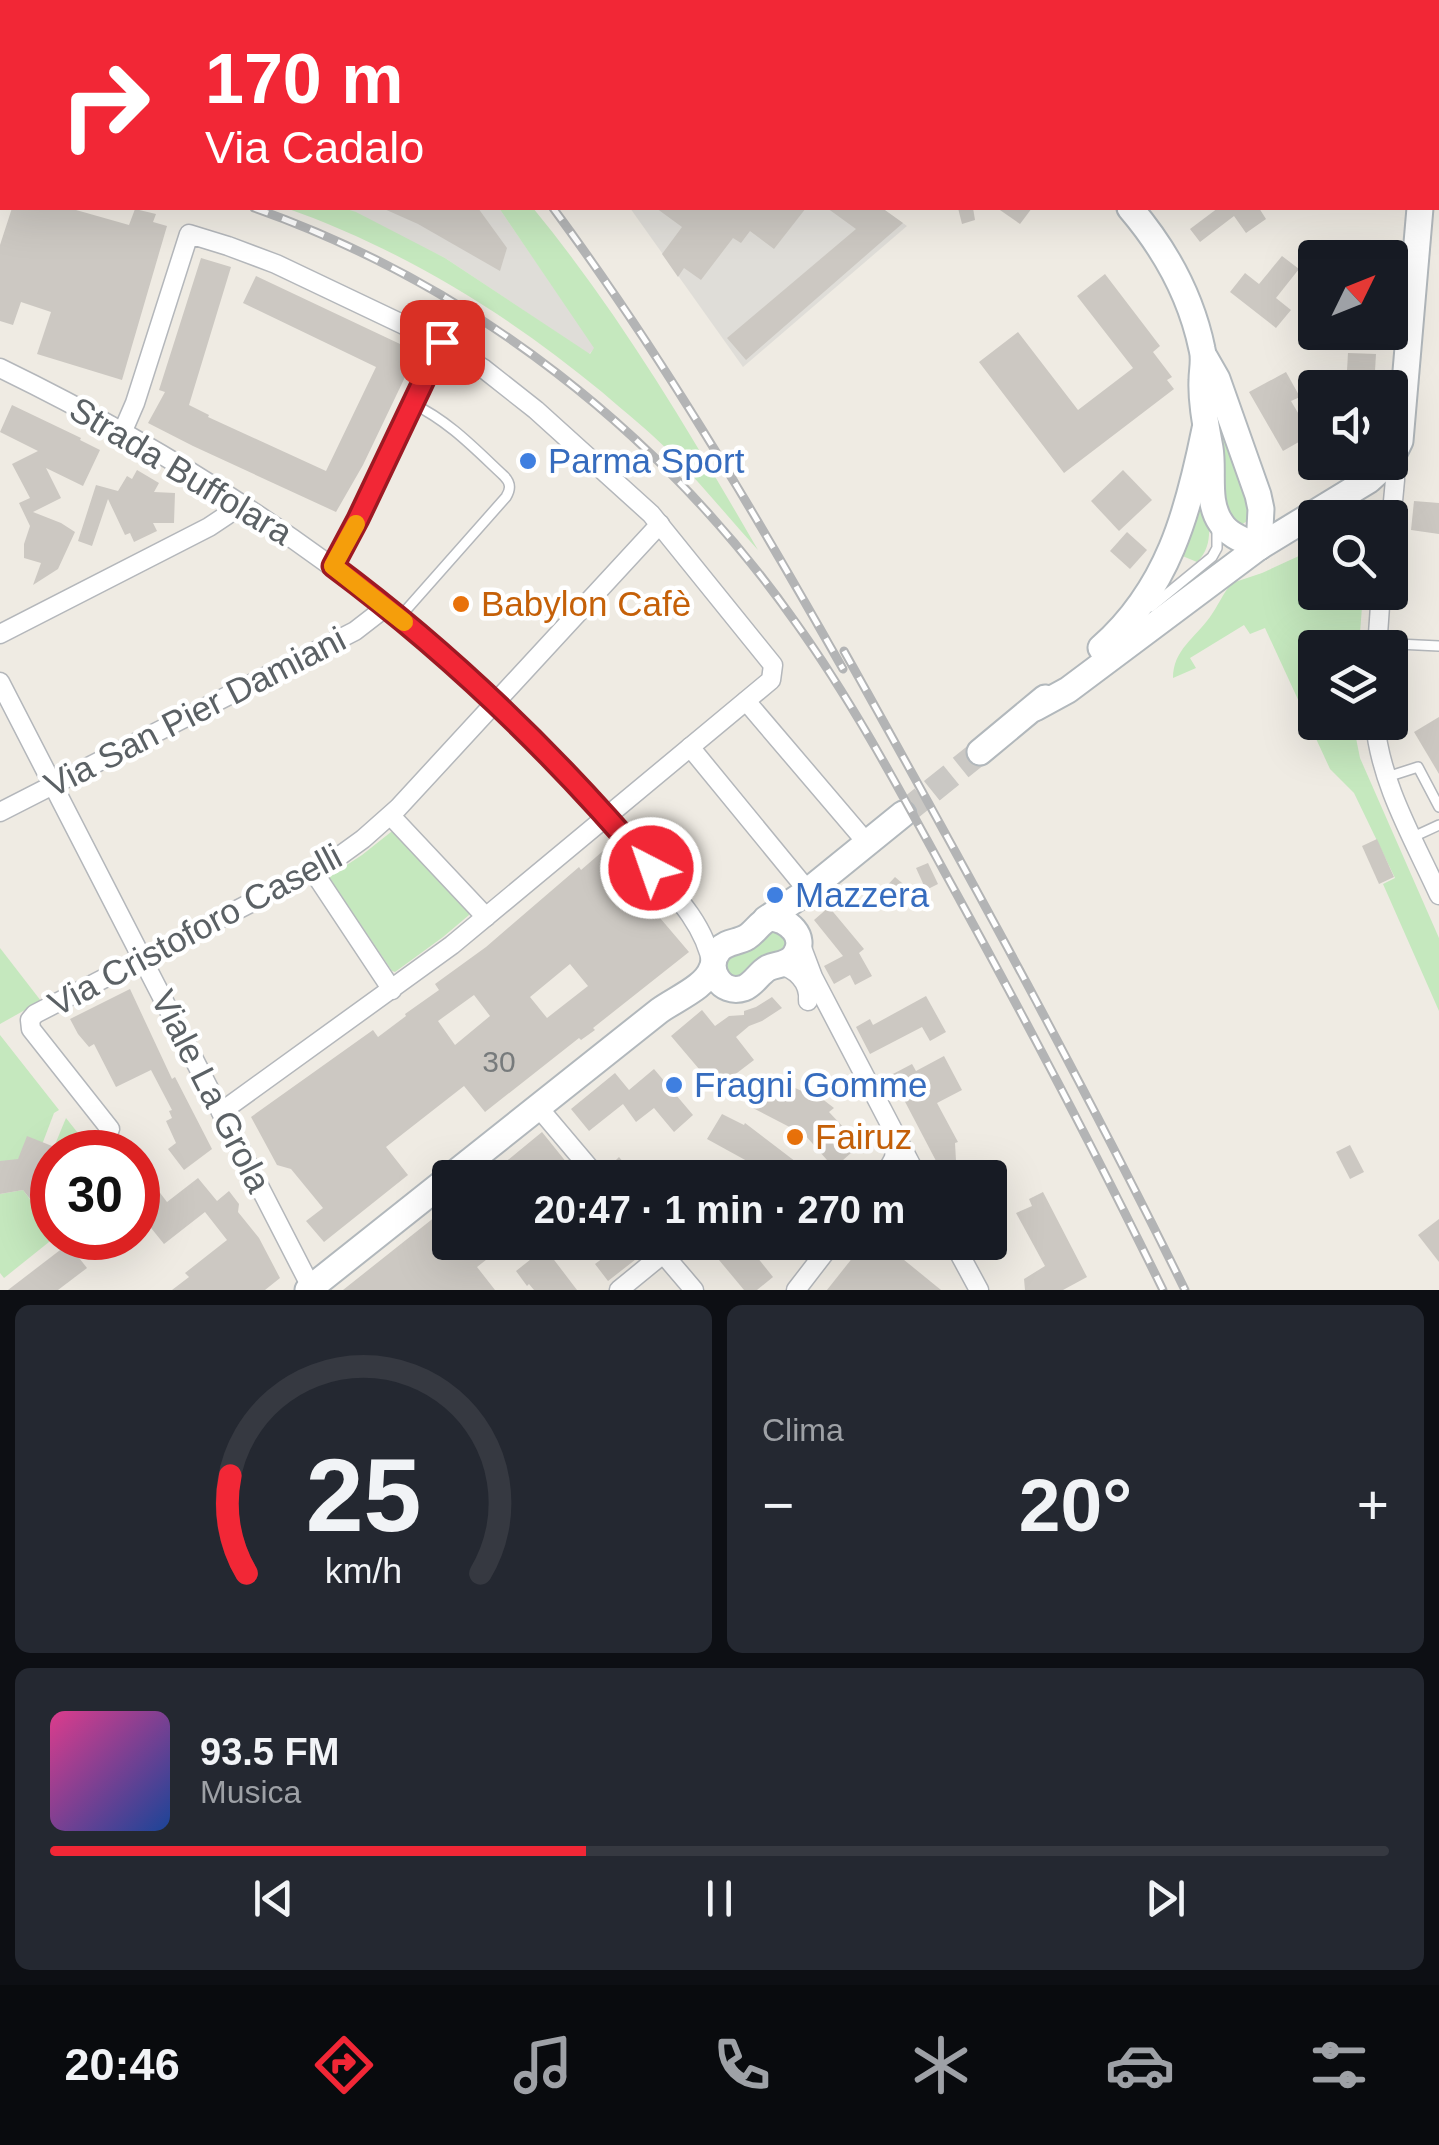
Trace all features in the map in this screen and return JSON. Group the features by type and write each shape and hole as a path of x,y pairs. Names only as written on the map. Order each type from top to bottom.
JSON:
{"street":[{"path":"1132,210 1176,275 1193,314 1204,356 1217,379 1258,495 1270,541"},
{"path":"1405,210 1413,288"},
{"path":"1406,370 1420,210"},
{"path":"122,433 135,404 189,234 228,246 276,264 442,342 521,398 660,524 773,665 771,680 486,917 392,990 221,1112"},
{"path":"333,566 442,342"},
{"path":"1204,356 1205,429 1217,516 1224,528 1241,539 1270,541 1298,533"},
{"name":"Strada Buffolara","path":"0,368 122,433 237,502 333,566 393,612 495,703 607,817 695,921 712,968"},
{"path":"980,752 1118,632 1150,590 1174,544 1192,492 1205,429"},
{"path":"1035,708 1064,692 1270,541 1369,480"},
{"path":"0,634 209,528 237,502"},
{"name":"Via Cristoforo Caselli","path":"110,1129 31,1029 30,1020 35,1014 344,854 390,816 660,524"},
{"name":"Via San Pier Damiani","path":"0,812 393,612"},
{"name":"Viale La Grola","path":"0,682 310,1289"},
{"path":"746,701 868,843"},
{"path":"1379,740 1387,777 1439,895"},
{"path":"690,747 808,891"},
{"path":"310,1289 659,1012 703,982 710,976 713,960 725,944 748,936 904,814"},
{"path":"390,816 486,917"},
{"path":"313,872 392,990"},
{"path":"712,968 718,981 735,989 794,957 808,891"},
{"path":"766,919 784,920 795,931 813,978 909,1160"},
{"name":"Strada Buffolara","path":"695,921 720,937 736,941"},
{"path":"778,966 800,976 809,993 808,1001"},
{"path":"538,1107 583,1160"},
{"path":"892,1160 897,1147 893,1128"},
{"path":"620,1290 647,1260"},
{"path":"668,1260 694,1290"},
{"path":"796,1290 818,1260"},
{"path":"963,1260 979,1290"}],"lane":[{"path":"393,612 506,497 510,486 454,430 414,404"},
{"path":"1118,632 1214,554 1218,541 1214,501"},
{"path":"1408,646 1439,646"},
{"path":"1387,777 1418,767 1439,807"},
{"path":"1412,837 1439,824"}],"shaded area":[{"path":"347,210 500,210 595,348 589,354 445,258"},
{"path":"631,210 885,210 907,226 743,367"}],"green space":[{"path":"291,210 356,212 445,258 590,354 594,348 500,210 535,210 624,331 758,550 663,445 566,363 452,286 329,224"},
{"path":"1218,423 1252,504 1251,518 1240,526 1225,513"},
{"path":"1204,490 1209,537 1197,562 1180,555"},
{"path":"1298,556 1298,610 1362,610 1360,630 1298,630 1298,700 1265,628 1250,634 1244,625 1190,658 1196,668 1173,678 1181,652 1232,583"},
{"path":"1317,740 1356,740 1360,758 1439,938 1439,1011 1383,884 1395,878 1354,793 1330,769"},
{"path":"391,832 469,911 443,937 395,972 330,879"},
{"path":"774,931 784,936 786,943 781,950 757,960 740,975 728,973 726,962 730,957 754,949"},
{"path":"0,948 41,1001 0,1024"},
{"path":"0,1035 59,1110 48,1130 30,1130 30,1156 23,1163 0,1161"},
{"path":"66,1118 76,1130 61,1130"},
{"path":"23,1190 30,1199 30,1257 4,1278 0,1273 0,1194"}],"building":[{"path":"11,210 76,210 129,225 135,210 139,210 156,214 153,222 167,226 122,380 37,354 51,312 21,302 13,325 0,321 0,245"},
{"path":"386,210 479,210 507,248 500,271"},
{"path":"659,210 804,210 774,249 750,231 741,243 733,238 701,280 684,268 678,277 662,254 682,227"},
{"path":"830,210 885,210 903,223 746,360 727,338 856,229"},
{"path":"958,210 973,210 975,220 962,224"},
{"path":"1000,210 1030,210 1020,224"},
{"path":"1215,210 1260,210 1266,219 1246,233 1234,216 1200,242 1190,229"},
{"path":"1282,256 1298,268 1276,298 1291,310 1276,328 1230,292 1245,273 1259,284"},
{"path":"201,258 231,267 189,405 326,471 376,367 243,303 256,276 417,352 336,512 148,423 165,392 159,390"},
{"path":"1105,274 1160,346 1153,352 1172,377 1167,380 1174,389 1064,473 979,362 1018,332 1078,410 1133,368 1077,296"},
{"path":"1348,353 1376,354 1375,370 1347,370"},
{"path":"1286,372 1298,393 1298,398 1291,401 1298,413 1298,442 1283,451 1249,392"},
{"path":"12,405 100,450 83,486 46,468 61,498 33,512 75,532 58,569 33,585 41,563 24,558 30,526 19,503 30,498 12,464 38,451 0,432"},
{"path":"137,470 159,483 154,492 175,493 174,523 153,523 157,531 134,542 130,533 125,535 108,499 92,546 78,541 96,485 118,491 127,476 132,479"},
{"path":"1123,470 1152,500 1119,531 1091,501"},
{"path":"1414,501 1439,503 1439,534 1411,530"},
{"path":"1127,532 1147,550 1130,569 1110,551"},
{"path":"1439,717 1439,774 1414,732"},
{"path":"1377,839 1394,877 1379,884 1362,846"},
{"path":"603,851 689,952 595,1030 579,1038 485,1112 464,1086 386,1147 408,1175 324,1242 306,1221 323,1208 291,1169 277,1165 251,1117 373,1030 378,1037 439,990 435,984 486,947 579,867 581,870","holes":["570,964 588,986 547,1018 530,997","474,995 490,1016 455,1045 438,1021"]},
{"path":"928,863 938,884 926,890 916,868"},
{"path":"895,877 915,894 903,908 883,890"},
{"path":"829,907 864,949 859,953 872,976 855,985 850,975 834,984 824,966 843,956 814,920"},
{"path":"130,989 172,1079 175,1077 212,1149 184,1170 168,1149 176,1143 166,1121 172,1118 172,1110 151,1070 116,1087 94,1044 89,1047 70,1019"},
{"path":"926,996 946,1032 930,1041 922,1027 870,1054 856,1027 870,1019 873,1025"},
{"path":"772,997 782,1008 736,1037 754,1060 716,1089 671,1036 702,1010 715,1026 729,1016 744,1015 744,1011"},
{"path":"944,1056 962,1090 937,1103 958,1142 956,1160 936,1160 891,1075 912,1064 916,1071"},
{"path":"654,1069 693,1115 674,1132 654,1108 636,1122 623,1104 589,1131 571,1109 615,1073 629,1090"},
{"path":"769,1076 806,1093 812,1091 834,1108 829,1112 860,1145 843,1160 827,1160 805,1135 753,1108"},
{"path":"722,1114 745,1123 793,1160 745,1160 707,1139"},
{"path":"542,1132 565,1160 508,1160"},
{"path":"27,1136 30,1137 30,1199 23,1190 0,1194 0,1161 18,1159"},
{"path":"1350,1145 1364,1172 1350,1179 1336,1152"},
{"path":"198,1178 217,1201 229,1191 280,1278 265,1290 172,1290 189,1277 185,1273 227,1240 205,1212 164,1244 160,1239 160,1193 167,1202"},
{"path":"1043,1192 1087,1277 1063,1290 1025,1290 1024,1279 1045,1266 1016,1213 1032,1206 1029,1199"},
{"path":"432,1219 432,1260 486,1260 477,1267 495,1290 343,1290"},
{"path":"1439,1219 1439,1262 1418,1235"},
{"path":"47,1260 81,1260 87,1268 58,1290 8,1290"},
{"path":"530,1260 554,1260 577,1290 534,1290 516,1271"},
{"path":"600,1260 635,1260 608,1281 595,1264"},
{"path":"719,1260 759,1260 773,1277 757,1290 744,1290"},
{"path":"851,1260 904,1260 941,1290 827,1290"}],"tunnel":[{"path":"903,814 980,752"}],"railway":[{"path":"259,210 335,240 412,279 486,323 557,373 623,428 686,489 743,554 819,656 883,760 1039,1046 1163,1290"},
{"path":"554,210 705,434 843,669"},
{"path":"844,651 1019,968 1185,1290"}],"slow traffic":[{"path":"356,524 333,566 404,622"}],"place":[{"name":"Parma Sport","path":"528,461"},
{"name":"Babylon Cafè","path":"461,604"},
{"name":"Mazzera","path":"775,895"},
{"name":"Fragni Gomme","path":"674,1085"},
{"name":"Fairuz","path":"795,1137"}],"route":[{"path":"442,342 333,566 484,692 593,802 651,868"}]}
